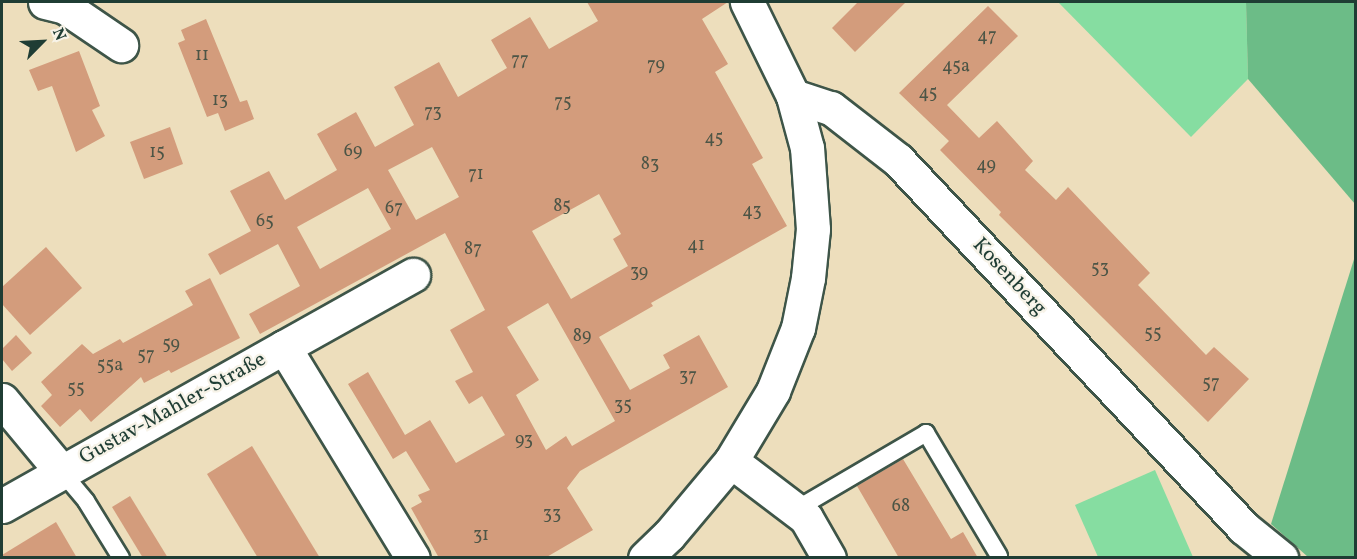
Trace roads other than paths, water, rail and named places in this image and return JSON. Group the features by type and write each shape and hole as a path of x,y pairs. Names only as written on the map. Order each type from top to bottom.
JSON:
{"street":[{"path":"45,2 64,7 122,45"},
{"path":"645,558 669,535 731,461 774,392 798,328 808,278 813,229 807,148 793,96 747,2"},
{"name":"Kosenberg","path":"793,96 831,108 898,160 1244,528 1281,558"},
{"name":"Gustav-Mahler-Straße","path":"2,506 413,275"},
{"name":"Gustav-Mahler-Straße","path":"284,347 412,558"},
{"name":"Gustav-Mahler-Straße","path":"2,400 61,471"},
{"path":"731,461 806,518 829,558"}],"lane":[{"path":"795,510 926,433 999,556"},
{"path":"61,471 86,501 121,558"}]}
